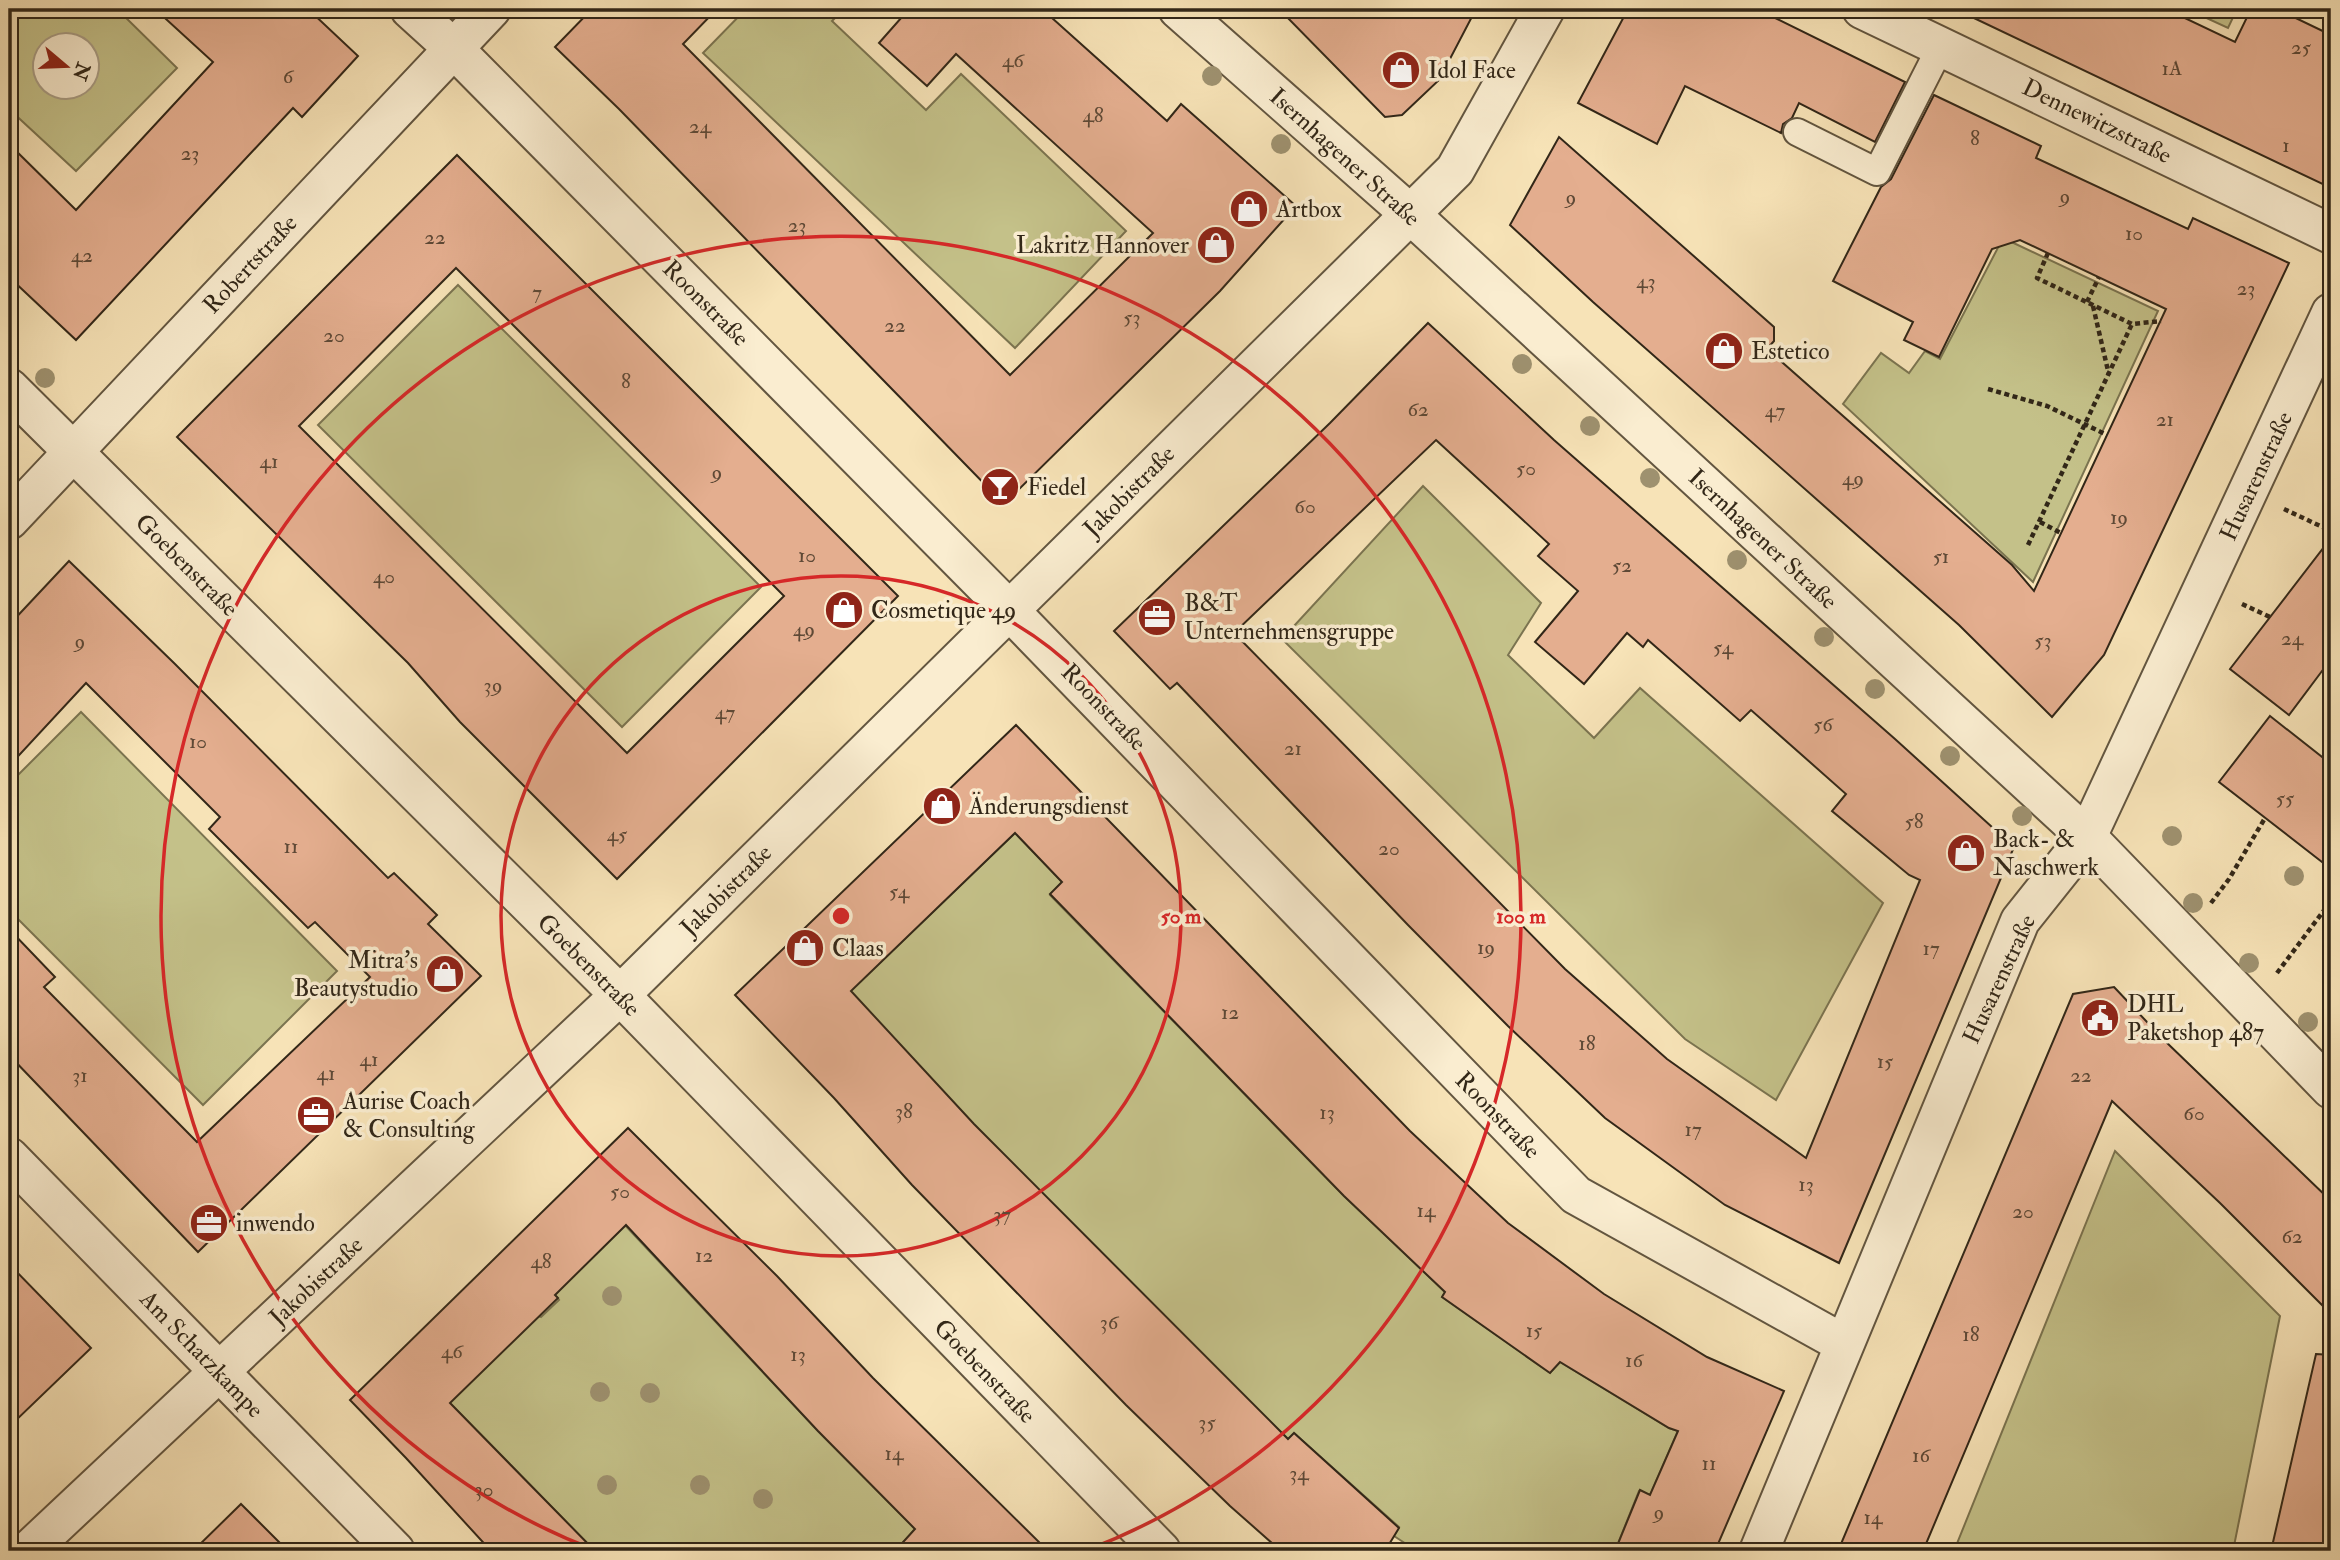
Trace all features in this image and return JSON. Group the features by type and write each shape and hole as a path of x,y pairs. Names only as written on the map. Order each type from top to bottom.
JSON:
{"street":[{"name":"Roonstraße","path":"410,9 454,48 1010,610 1576,1195 1844,1344"},
{"name":"Robertstraße","path":"9,520 491,9"},
{"name":"Isernhagener Straße","path":"1178,9 1410,214 2087,837 2331,1089"},
{"name":"Jakobistraße","path":"29,1551 620,995 1455,170 1545,9"},
{"name":"Dennewitzstraße","path":"1862,9 2331,234"},
{"name":"Husarenstraße","path":"1759,1551 2021,921 2087,837 2331,313"},
{"name":"Goebenstraße","path":"9,388 620,995 1161,1551"},
{"name":"Am Schatzkampe","path":"9,1157 394,1551"}],"lane":[{"path":"1797,132 1877,172 1941,46"}],"path":[{"path":"2048,253 2037,278 2132,324 2161,321"},
{"path":"2099,277 2090,304 2109,374"},
{"path":"2028,545 2132,324"},
{"path":"1988,389 2047,406 2107,435"},
{"path":"2039,522 2061,533"},
{"path":"2229,879 2266,818"},
{"path":"2298,946 2331,901"}],"shaded area":[{"path":"9,9 117,9 177,68 76,171 9,109"},
{"path":"746,9 844,9 832,21 926,110 961,74 1126,231 1015,348 703,53"},
{"path":"2187,9 2237,9 2228,28"},
{"path":"2003,238 2158,311 2033,582 1843,404 1881,353 1909,373 1925,351 1940,359"},
{"path":"458,285 761,587 622,727 318,425"},
{"path":"1423,486 1541,603 1508,655 1594,738 1640,688 1883,903 1776,1100 1685,1039 1282,639"},
{"path":"81,712 337,971 203,1105 9,910 9,784"},
{"path":"1015,833 1062,882 1050,895 1344,1196 1445,1292 1442,1297 1550,1373 1560,1362 1678,1431 1650,1495 1639,1491 1615,1551 1417,1551 1394,1536 1399,1527 1295,1434 1288,1439 840,1001"},
{"path":"2115,1151 2280,1316 2233,1551 1954,1551"},
{"path":"622,1222 818,1431 915,1529 900,1546 905,1551 595,1551 445,1398 559,1300 555,1295"}],"building":[{"path":"155,9 308,9 358,56 302,117 293,108 76,340 9,277 9,144 76,210 213,62"},
{"path":"592,9 717,9 683,44 1010,375 1153,233 956,54 927,86 879,43 909,9 1042,9 1167,121 1181,104 1296,206 1220,291 1004,504 619,109 555,47"},
{"path":"1279,9 1476,9 1439,80 1402,115 1385,117"},
{"path":"1628,9 1757,9 1905,82 1875,142 1799,103 1792,118 1783,124 1781,133 1685,86 1657,144 1578,103"},
{"path":"1955,9 2166,9 2235,42 2251,9 2277,9 2331,35 2331,188"},
{"path":"1934,95 2041,146 2036,158 2188,229 2193,218 2289,263 2104,655 2052,717 1959,625 1593,302 1510,225 1559,137 1774,327 1774,341 1767,349 2012,565 2034,591 2166,309 2020,240 1992,249 1939,357 1904,340 1913,322 1833,281 1881,187 1891,179"},
{"path":"457,155 898,596 617,879 460,722 408,663 177,437","holes":["456,268 784,596 627,753 299,426"]},
{"path":"1428,323 1554,440 2014,847 1839,1263 1725,1205 1605,1118 1508,1026 1408,925 1177,683 1170,689 1114,631 1330,423","holes":["1436,440 1549,544 1538,556 1578,591 1535,642 1584,684 1627,633 1643,647 1648,640 1740,721 1751,710 1846,794 1832,811 1909,875 1920,880 1806,1158 1667,1059 1565,969 1234,633"]},
{"path":"2331,538 2331,659 2289,715 2230,669"},
{"path":"69,561 388,878 394,873 437,915 428,924 481,976 198,1252 9,1055 9,929 55,977 44,987 197,1142 370,977 315,922 308,928 209,829 220,817 86,683 9,766 9,625"},
{"path":"2270,716 2331,764 2331,869 2219,782"},
{"path":"1016,725 1410,1131 1508,1223 1604,1294 1707,1357 1784,1391 1715,1551 1615,1551 1640,1490 1650,1495 1678,1431 1560,1362 1550,1373 1442,1297 1445,1292 1344,1196 1050,894 1062,882 1015,833 851,991 974,1124 1288,1439 1294,1433 1399,1528 1385,1551 1281,1551 1230,1506 1126,1405 912,1185 834,1098 735,995"},
{"path":"2114,987 2164,1040 2331,1201 2331,1314 2220,1203 2112,1101 1923,1551 1838,1551 2073,994"},
{"path":"628,1128 777,1276 873,1378 1048,1551 895,1551 915,1529 818,1431 626,1225 555,1295 558,1298 450,1403 595,1551 491,1551 350,1400"},
{"path":"9,1264 91,1348 9,1427"},
{"path":"2316,1354 2331,1355 2331,1551 2271,1551"},
{"path":"241,1504 288,1551 193,1551"}],"place":[{"name":"Idol Face","path":"1401,70"},
{"name":"Artbox","path":"1249,209"},
{"name":"Lakritz Hannover","path":"1216,245"},
{"name":"Estetico","path":"1724,351"},
{"name":"Fiedel","path":"1000,487"},
{"name":"Cosmetique 49","path":"844,610"},
{"name":"B&T Unternehmensgruppe","path":"1157,617"},
{"name":"Änderungsdienst","path":"942,806"},
{"name":"Back- & Naschwerk","path":"1966,853"},
{"name":"Claas","path":"805,948"},
{"name":"Mitra's Beautystudio","path":"445,974"},
{"name":"DHL Paketshop 487","path":"2100,1018"},
{"name":"Aurise Coach & Consulting","path":"316,1115"},
{"name":"inwendo","path":"209,1223"}]}
